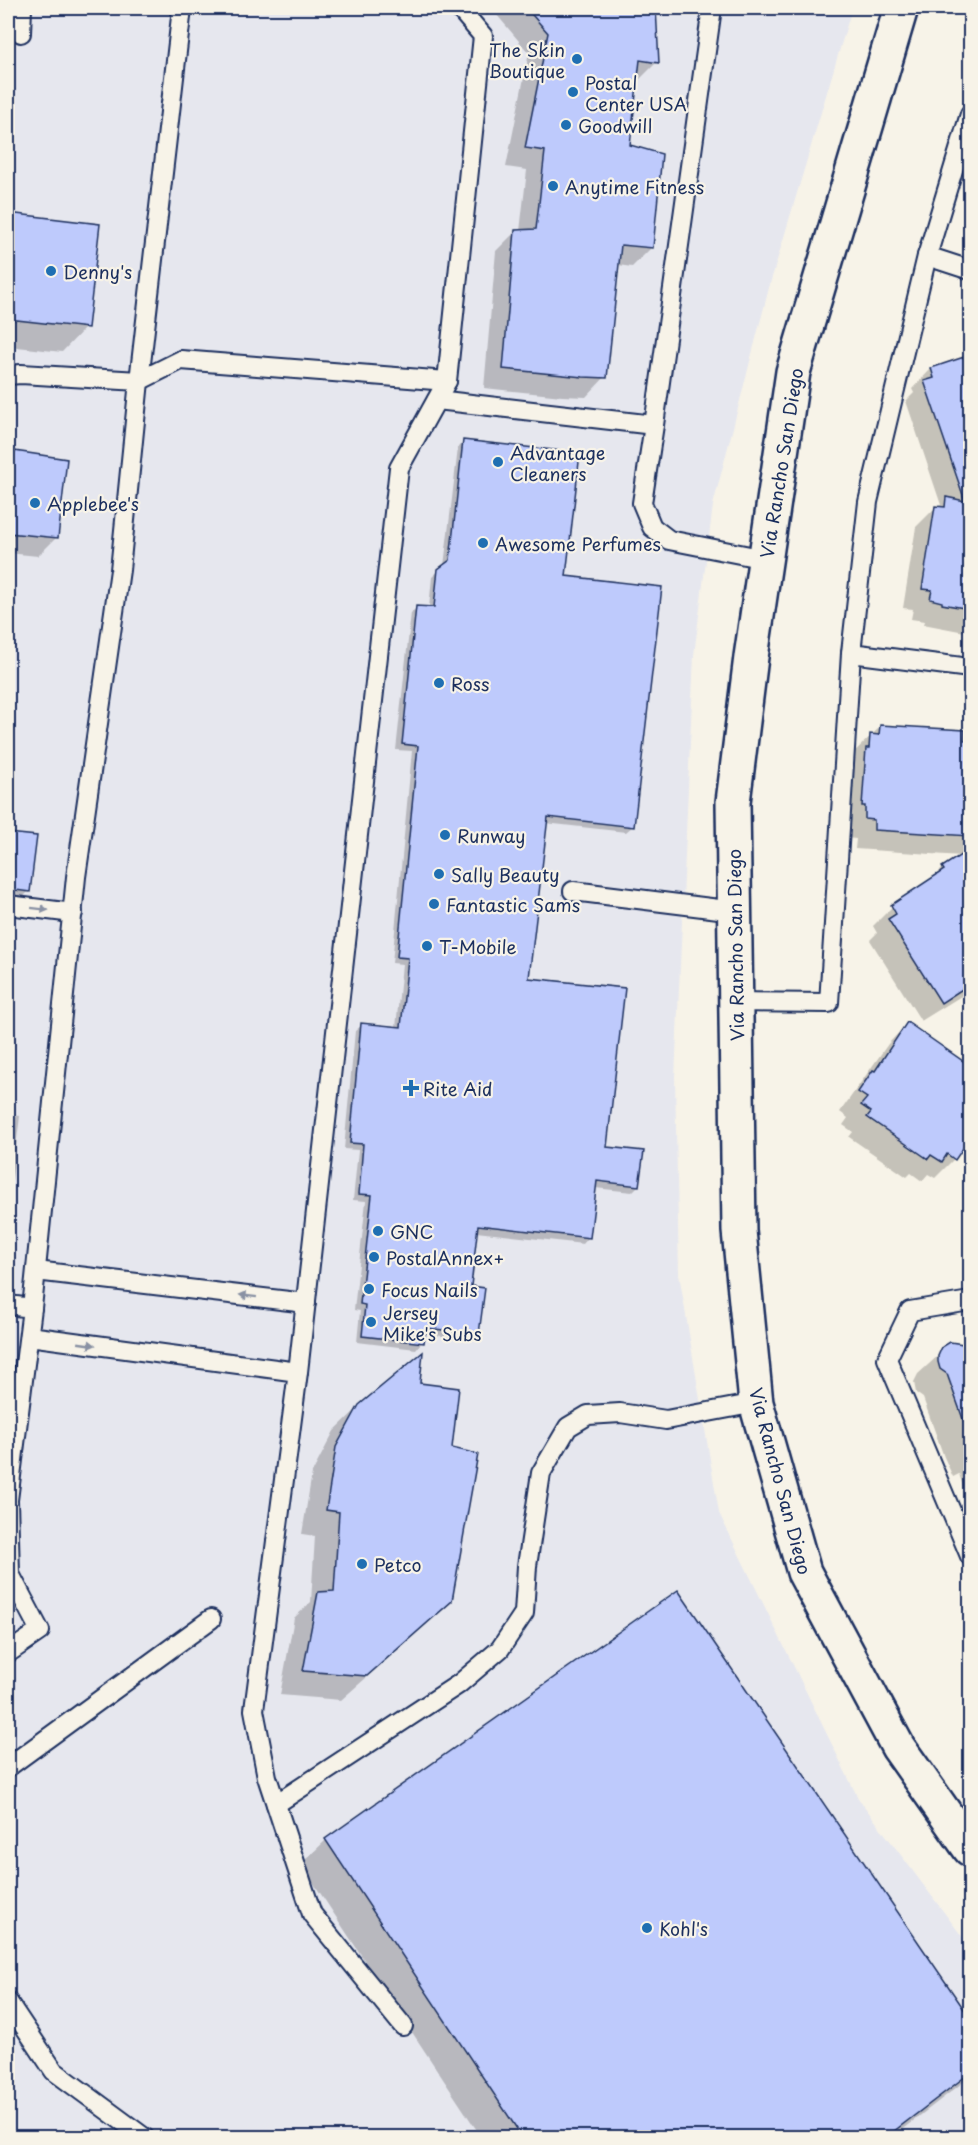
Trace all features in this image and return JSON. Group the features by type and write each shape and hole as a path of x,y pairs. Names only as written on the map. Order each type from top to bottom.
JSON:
{"street":[{"name":"Via Rancho San Diego","path":"901,8 793,372 765,559 733,802 739,1231 756,1403 804,1572 898,1747 969,1842"}],"lane":[{"path":"21,33 22,8"},
{"path":"8,1653 40,1631 10,1574 8,1500 29,1336 73,913 120,570 139,381 182,8"},
{"path":"403,2026 312,1914 267,1777 254,1710 298,1372 399,468 447,381 483,36 459,8"},
{"path":"712,8 642,503 652,526 669,540 765,559"},
{"path":"736,1002 829,1003 851,653 868,502 927,256 970,114"},
{"path":"927,256 970,270"},
{"path":"8,375 139,381 181,360 447,381"},
{"path":"437,400 654,425"},
{"path":"851,653 970,668"},
{"path":"573,891 735,911"},
{"path":"8,905 73,913"},
{"path":"36,1271 306,1303"},
{"path":"970,1301 910,1311 886,1359 970,1556"},
{"path":"8,1305 32,1308"},
{"path":"29,1336 298,1372"},
{"path":"276,1804 459,1684 500,1649 524,1613 527,1566 541,1473 568,1428 588,1415 620,1413 666,1420 756,1403"},
{"path":"8,1767 211,1619"},
{"path":"8,2002 54,2071 146,2138"}],"shaded area":[{"path":"8,8 852,8 770,284 713,505 694,655 675,1078 679,1274 719,1513 858,1798 970,1947 970,2137 8,2138"}],"building":[{"path":"526,8 656,8 659,63 640,60 630,145 662,154 653,248 621,245 607,378 503,369 515,230 536,229 545,151 525,148 548,33"},
{"name":"Denny's","path":"8,213 100,224 88,328 8,319"},
{"path":"970,355 970,609 942,604 942,602 930,599 932,590 922,589 935,506 945,507 946,497 965,501 924,381 934,378 931,368"},
{"path":"463,440 580,453 566,576 662,587 634,827 548,817 529,978 625,988 607,1147 644,1151 639,1186 597,1181 590,1238 478,1225 471,1286 485,1288 479,1334 426,1328 424,1343 362,1336 365,1305 360,1304 372,1195 359,1194 363,1144 350,1143 361,1023 401,1027 408,958 397,957 418,746 402,744 416,606 434,607 438,569 450,560"},
{"name":"Applebee's","path":"8,450 67,459 58,538 8,533"},
{"path":"880,725 965,730 964,740 970,740 970,836 874,830 874,820 865,819 865,806 862,806 866,748 869,748 870,734 879,735"},
{"path":"8,833 37,836 30,892 8,889"},
{"path":"970,849 970,984 941,1003 888,919 896,914 891,905 944,870 942,867"},
{"path":"907,1022 970,1066 970,1138 955,1160 947,1154 942,1162 931,1155 928,1159 867,1117 871,1112 861,1105 867,1098 858,1092 873,1070 875,1071"},
{"path":"950,1342 970,1345 970,1429 967,1430 947,1374 940,1369 938,1362 942,1347"},
{"path":"423,1352 420,1383 459,1388 452,1448 478,1454 452,1601 367,1676 303,1671 318,1592 334,1591 339,1512 326,1510 336,1447 359,1405"},
{"name":"Kohl's","path":"678,1590 970,2018 970,2073 885,2138 523,2138 325,1839"}],"place":[{"name":"The Skin Boutique","path":"577,59"},
{"name":"Postal Center USA","path":"573,92"},
{"name":"Goodwill","path":"566,125"},
{"name":"Anytime Fitness","path":"553,186"},
{"name":"Denny's","path":"51,271"},
{"name":"Advantage Cleaners","path":"498,462"},
{"name":"Applebee's","path":"35,503"},
{"name":"Awesome Perfumes","path":"483,543"},
{"name":"Ross","path":"439,683"},
{"name":"Runway","path":"445,835"},
{"name":"Sally Beauty","path":"439,874"},
{"name":"Fantastic Sams","path":"434,904"},
{"name":"T-Mobile","path":"427,946"},
{"name":"Rite Aid","path":"411,1088"},
{"name":"GNC","path":"378,1231"},
{"name":"PostalAnnex+","path":"374,1257"},
{"name":"Focus Nails","path":"369,1289"},
{"name":"Jersey Mike's Subs","path":"371,1322"},
{"name":"Petco","path":"362,1564"},
{"name":"Kohl's","path":"647,1928"}]}
